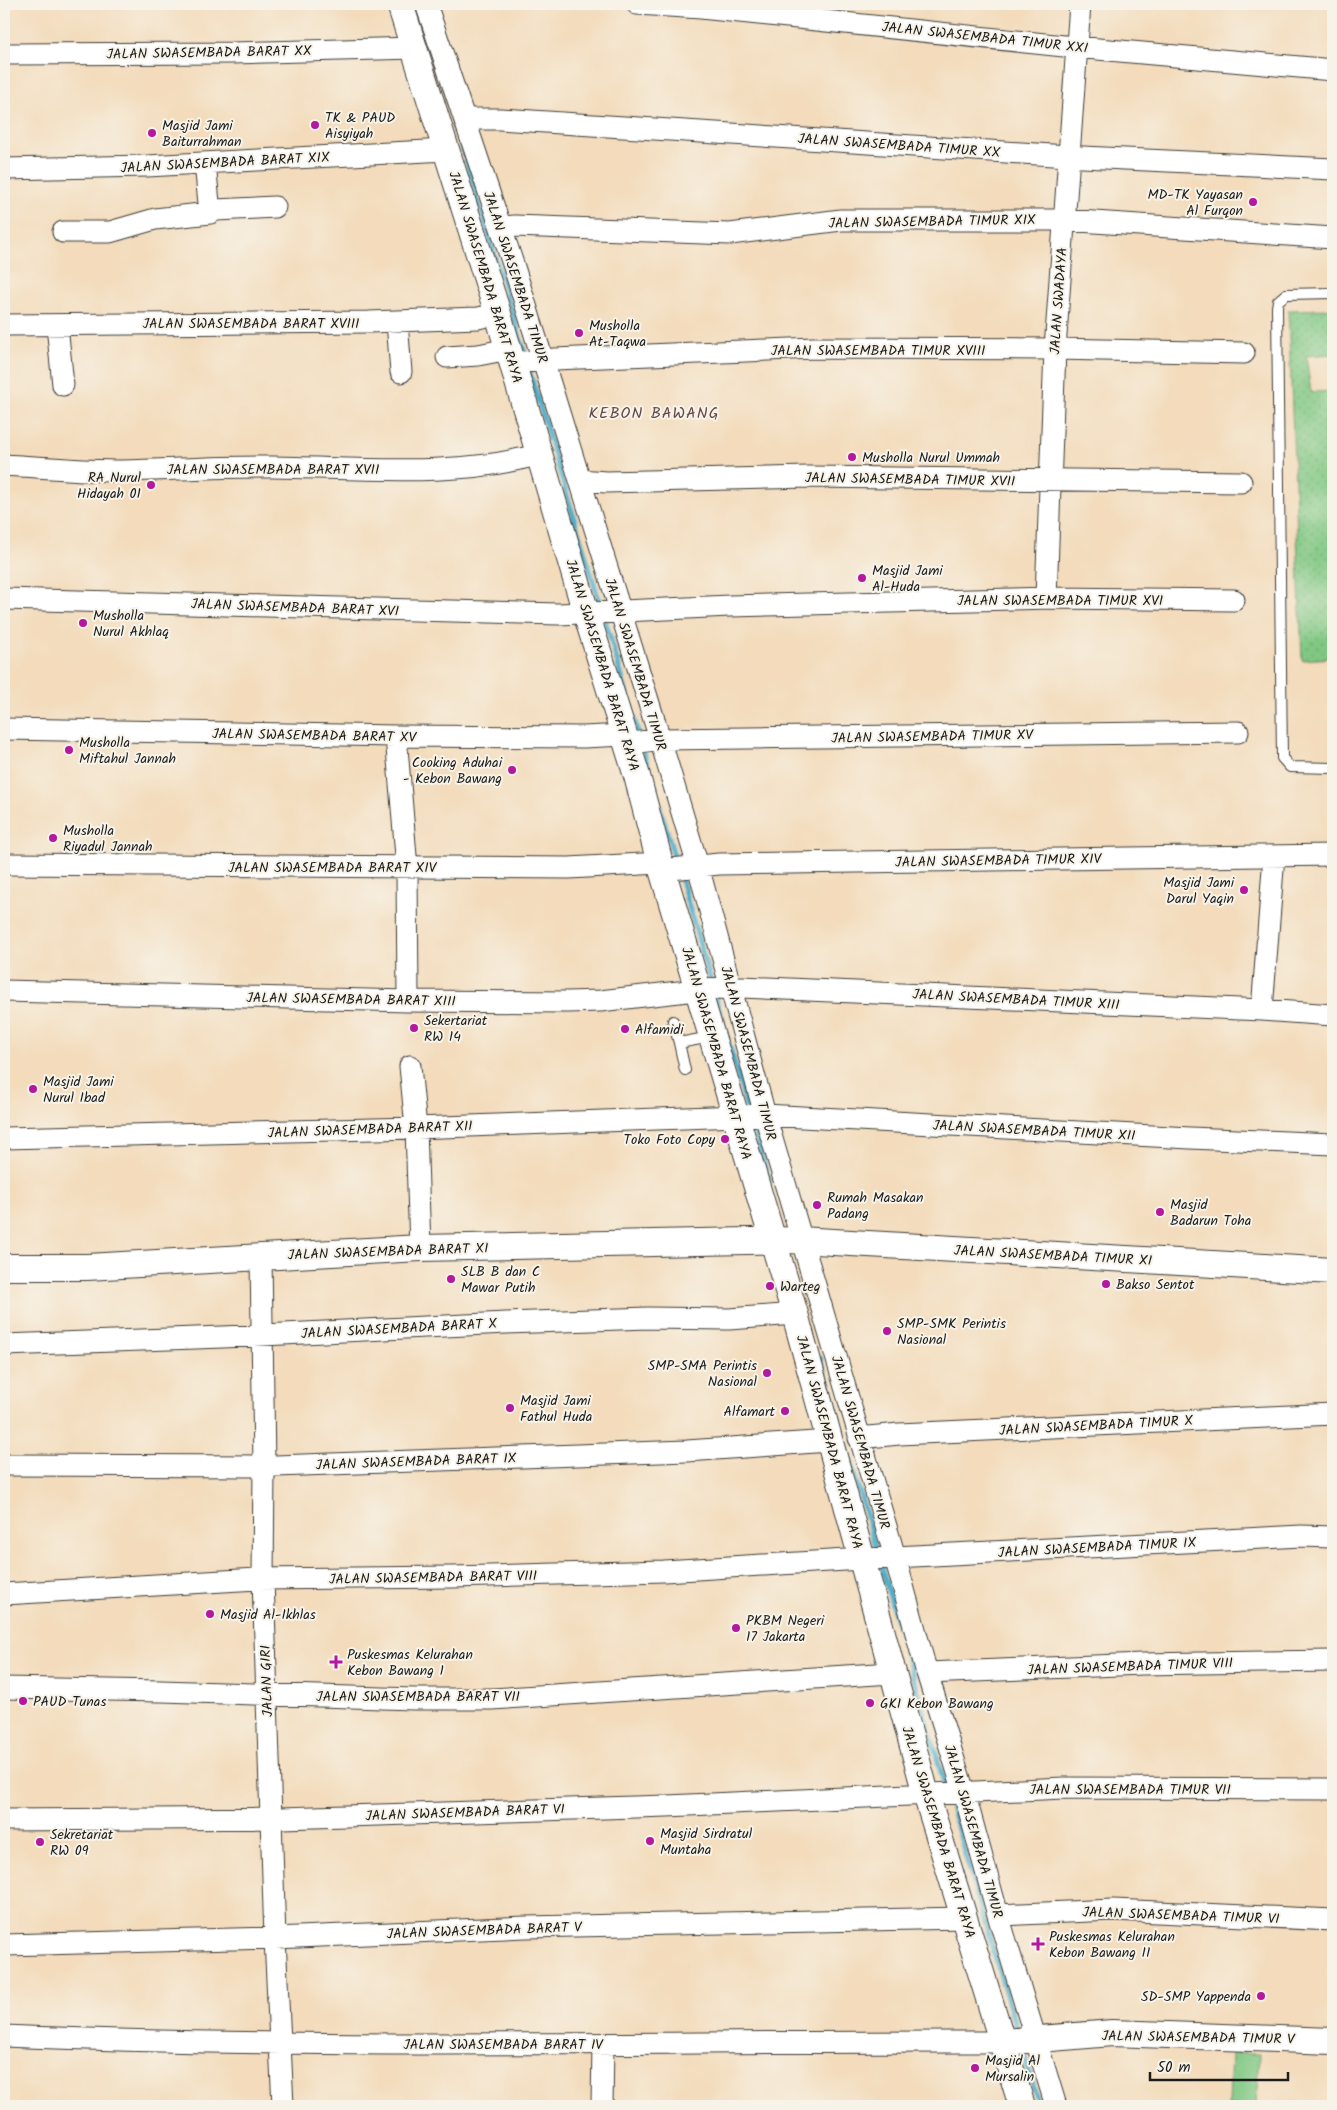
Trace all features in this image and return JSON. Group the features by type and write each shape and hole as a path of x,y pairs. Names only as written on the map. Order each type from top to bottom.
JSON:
{"street":[{"name":"JALAN SWASEMBADA BARAT RAYA","path":"400,4 498,314 523,359 540,454 602,612 626,741 663,867 715,988 712,1037 738,1117 788,1240 794,1314 829,1441 865,1559 892,1673 930,1794 964,1918 1005,2042 1022,2106"},
{"name":"JALAN SWASEMBADA TIMUR","path":"426,4 500,227 523,359 580,480 602,612 658,739 694,866 715,988 763,1116 788,1240 858,1438 998,1916 1056,2106"},
{"name":"JALAN SWASEMBADA TIMUR XXI","path":"637,4 701,8 1076,47 1333,70"},
{"name":"JALAN SWADAYA","path":"1046,598 1055,349 1080,4"},
{"name":"JALAN SWASEMBADA BARAT XX","path":"4,54 231,53 415,48"},
{"name":"JALAN SWASEMBADA TIMUR XX","path":"465,119 1068,156 1333,169"},
{"name":"JALAN SWASEMBADA BARAT XIX","path":"4,169 205,163 446,150"},
{"path":"205,163 210,213"},
{"path":"63,232 110,232 155,219 210,213 216,210 275,206"},
{"name":"JALAN SWASEMBADA TIMUR XIX","path":"500,227 730,234 841,220 1064,220 1333,238"},
{"name":"JALAN SWASEMBADA BARAT XVIII","path":"4,325 397,322 478,318 498,314"},
{"path":"397,322 401,372"},
{"path":"57,324 64,385"},
{"name":"JALAN SWASEMBADA TIMUR XVIII","path":"447,357 478,355 523,359 814,348 1055,349 1244,354"},
{"name":"JALAN SWASEMBADA BARAT XVII","path":"4,466 119,471 266,467 409,469 452,468 521,460 540,454"},
{"name":"JALAN SWASEMBADA TIMUR XVII","path":"580,480 606,482 810,477 1241,482"},
{"name":"JALAN SWASEMBADA TIMUR XVI","path":"602,612 730,606 1046,598 1234,600"},
{"name":"JALAN SWASEMBADA BARAT XVI","path":"4,599 602,612"},
{"name":"JALAN SWASEMBADA BARAT XV","path":"4,729 584,738 626,741"},
{"name":"JALAN SWASEMBADA TIMUR XV","path":"626,741 658,739 1238,732"},
{"path":"396,736 407,868 408,1001"},
{"name":"JALAN SWASEMBADA TIMUR XIV","path":"663,867 1333,855"},
{"path":"1262,1010 1274,856"},
{"name":"JALAN SWASEMBADA BARAT XIV","path":"4,864 407,868 663,867"},
{"name":"JALAN SWASEMBADA TIMUR XIII","path":"715,988 1262,1010 1333,1015"},
{"name":"JALAN SWASEMBADA BARAT XIII","path":"4,991 408,1001 576,1002 715,988"},
{"path":"410,1066 416,1128 420,1248"},
{"name":"JALAN SWASEMBADA TIMUR XII","path":"738,1117 763,1116 1333,1144"},
{"name":"JALAN SWASEMBADA BARAT XII","path":"4,1138 416,1128 738,1117"},
{"name":"JALAN SWASEMBADA BARAT XI","path":"4,1267 87,1266 420,1248 788,1240"},
{"name":"JALAN SWASEMBADA TIMUR XI","path":"788,1240 1333,1271"},
{"name":"JALAN GIRI","path":"261,1256 264,1466 263,1579 266,1695 283,2106"},
{"name":"JALAN SWASEMBADA BARAT X","path":"4,1345 648,1318 729,1320 794,1314"},
{"name":"JALAN SWASEMBADA TIMUR X","path":"858,1438 909,1433 1333,1414"},
{"name":"JALAN SWASEMBADA BARAT IX","path":"4,1465 264,1466 687,1451 829,1441"},
{"name":"JALAN SWASEMBADA TIMUR IX","path":"865,1559 1301,1536 1333,1537"},
{"name":"JALAN SWASEMBADA BARAT VIII","path":"4,1594 263,1579 453,1577 655,1571 865,1559"},
{"name":"JALAN SWASEMBADA TIMUR VIII","path":"927,1673 1142,1664 1333,1662"},
{"name":"JALAN SWASEMBADA BARAT VII","path":"4,1688 414,1699 492,1699 892,1673"},
{"name":"JALAN SWASEMBADA TIMUR VII","path":"930,1794 1064,1788 1333,1788"},
{"name":"JALAN SWASEMBADA BARAT VI","path":"4,1820 270,1817 657,1806 930,1794"},
{"name":"JALAN SWASEMBADA TIMUR VI","path":"998,1916 1113,1910 1333,1920"},
{"name":"JALAN SWASEMBADA BARAT V","path":"4,1945 275,1938 526,1927 964,1918"},
{"name":"JALAN SWASEMBADA TIMUR V","path":"1005,2042 1112,2033 1333,2041"},
{"name":"JALAN SWASEMBADA BARAT IV","path":"4,2036 146,2042 280,2044 1005,2042"},
{"path":"602,2106 603,2044"}],"lane":[{"path":"1333,293 1286,294 1278,301 1277,307 1282,758 1290,767 1333,768"},
{"path":"674,1021 685,1070"},
{"path":"679,1043 712,1037"}],"green space":[{"path":"1333,309 1333,354 1306,356 1311,392 1333,391 1333,658 1302,660 1288,310"},
{"path":"1231,2053 1259,2054 1256,2106 1229,2105"}],"waterway":[{"path":"454,120 526,358"},
{"path":"528,367 601,607"},
{"path":"604,616 676,863"},
{"path":"679,872 711,983"},
{"path":"714,992 748,1111"},
{"path":"751,1120 769,1180"},
{"path":"820,1357 1018,2035"},
{"path":"1022,2048 1039,2106"}],"place":[{"name":"TK & PAUD Aisyiyah","path":"315,125"},
{"name":"Masjid Jami Baiturrahman","path":"152,133"},
{"name":"MD-TK Yayasan Al Furqon","path":"1253,202"},
{"name":"Musholla At-Taqwa","path":"579,333"},
{"name":"Musholla Nurul Ummah","path":"852,457"},
{"name":"RA Nurul Hidayah 01","path":"151,485"},
{"name":"Masjid Jami Al-Huda","path":"862,578"},
{"name":"Musholla Nurul Akhlaq","path":"83,623"},
{"name":"Musholla Miftahul Jannah","path":"69,750"},
{"name":"Cooking Aduhai - Kebon Bawang","path":"512,770"},
{"name":"Musholla Riyadul Jannah","path":"53,838"},
{"name":"Masjid Jami Darul Yaqin","path":"1244,890"},
{"name":"Sekertariat RW 14","path":"414,1028"},
{"name":"Alfamidi","path":"625,1029"},
{"name":"Masjid Jami Nurul Ibad","path":"33,1089"},
{"name":"Toko Foto Copy","path":"725,1139"},
{"name":"Rumah Masakan Padang","path":"817,1205"},
{"name":"Masjid Badarun Toha","path":"1160,1212"},
{"name":"SLB B dan C Mawar Putih","path":"451,1279"},
{"name":"Bakso Sentot","path":"1106,1284"},
{"name":"Warteg","path":"770,1286"},
{"name":"SMP-SMK Perintis Nasional","path":"887,1331"},
{"name":"SMP-SMA Perintis Nasional","path":"767,1373"},
{"name":"Masjid Jami Fathul Huda","path":"510,1408"},
{"name":"Alfamart","path":"785,1411"},
{"name":"Masjid Al-Ikhlas","path":"210,1614"},
{"name":"PKBM Negeri 17 Jakarta","path":"736,1628"},
{"name":"Puskesmas Kelurahan Kebon Bawang 1","path":"336,1662"},
{"name":"PAUD Tunas","path":"23,1701"},
{"name":"GKI Kebon Bawang","path":"870,1703"},
{"name":"Masjid Sirdratul Muntaha","path":"650,1841"},
{"name":"Sekretariat RW 09","path":"40,1842"},
{"name":"Puskesmas Kelurahan Kebon Bawang II","path":"1038,1944"},
{"name":"SD-SMP Yappenda","path":"1261,1996"},
{"name":"Masjid Al Mursalin","path":"975,2068"}],"district":[{"name":"KEBON BAWANG","path":"654,412"}]}
